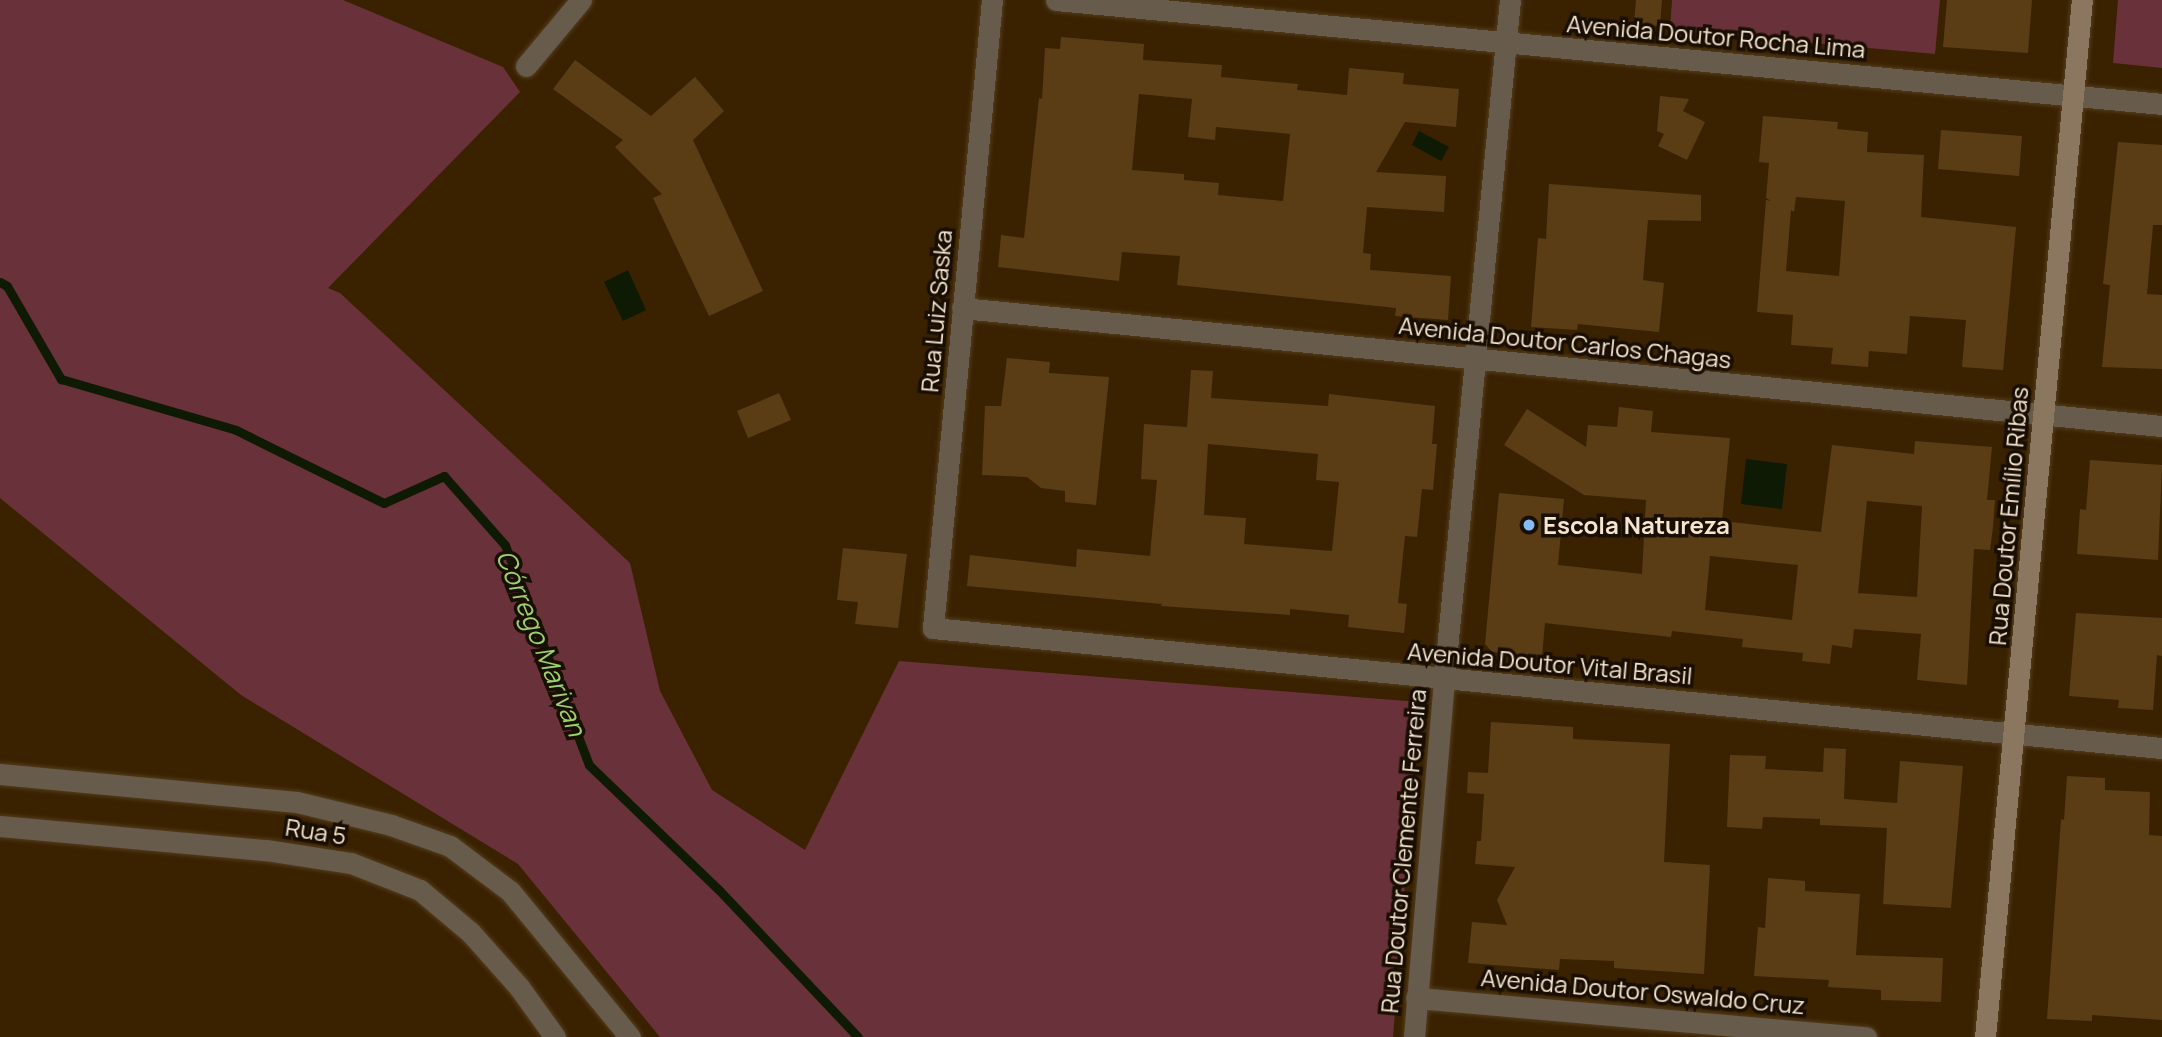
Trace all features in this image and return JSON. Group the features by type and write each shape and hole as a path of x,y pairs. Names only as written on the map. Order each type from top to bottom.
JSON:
{"street":[{"path":"526,66 581,0"},
{"name":"Rua Luiz Saska","path":"933,628 992,0"},
{"name":"Avenida Doutor Rocha Lima","path":"1056,0 2162,104"},
{"name":"Rua Doutor Clemente Ferreira","path":"1414,1037 1444,680 1510,0"},
{"name":"Rua Doutor Emílio Ribas","path":"1985,1037 2082,0"},
{"name":"Avenida Doutor Carlos Chagas","path":"962,308 2162,426"},
{"name":"Avenida Doutor Vital Brasil","path":"933,628 2162,748"},
{"path":"0,774 297,802 391,825 450,846 510,891 631,1037"},
{"name":"Rua 5","path":"0,826 266,850 351,863 420,890 471,933 519,987 555,1037"},
{"name":"Avenida Doutor Oswaldo Cruz","path":"1416,998 1866,1037"}],"shaded area":[{"path":"0,0 343,0 503,67 520,92 328,288 340,293 630,563 660,691 712,790 805,850 899,661 1419,702 1393,1037 660,1037 518,864 241,695 0,498"},
{"path":"1672,0 1940,0 1935,54 1670,30"},
{"path":"2118,0 2162,0 2162,68 2113,63"},
{"path":"1419,131 1449,147 1441,161 1412,145"},
{"path":"628,270 646,310 623,321 604,282"},
{"path":"1746,459 1787,464 1782,509 1741,504"}],"building":[{"path":"1636,0 1662,0 1660,26 1634,24"},
{"path":"1947,0 2032,0 2028,53 1943,47"},
{"path":"1061,37 1144,44 1143,60 1222,65 1221,77 1298,84 1297,90 1347,95 1349,68 1404,73 1403,84 1459,89 1456,127 1405,122 1376,172 1446,176 1444,212 1367,207 1363,253 1371,254 1370,270 1451,276 1448,320 1395,316 1396,308 1177,285 1180,256 1122,252 1119,281 998,267 1001,235 1024,238 1039,98 1042,99 1045,48 1060,49","holes":["1139,94 1192,99 1188,137 1215,140 1216,127 1290,134 1283,201 1218,195 1219,183 1184,180 1184,174 1132,170"]},
{"path":"575,60 651,116 695,77 724,111 693,140 763,291 709,316 653,198 662,194 615,147 623,140 553,89"},
{"path":"1660,96 1689,99 1683,111 1705,122 1687,160 1658,146 1664,134 1657,131"},
{"path":"1763,116 1838,122 1837,129 1868,132 1867,152 1924,155 1921,217 2016,227 2003,370 1962,367 1966,320 1910,316 1907,354 1869,351 1868,367 1831,364 1833,348 1791,345 1793,315 1757,312 1766,200 1771,201 1766,198 1769,163 1759,162","holes":["1796,197 1845,201 1839,276 1786,271 1791,210 1794,212"]},
{"path":"1941,130 2022,136 2019,176 1938,169"},
{"path":"2118,142 2162,145 2162,225 2153,225 2147,294 2162,295 2162,369 2102,367 2110,285 2103,284"},
{"path":"1549,184 1701,195 1701,221 1648,220 1643,280 1664,283 1659,332 1578,324 1577,330 1531,327 1538,238 1546,239"},
{"path":"1007,358 1050,362 1049,373 1109,377 1096,505 1065,502 1065,491 1041,488 1027,477 982,475 985,406 1001,406"},
{"path":"1191,370 1213,371 1211,398 1328,406 1329,394 1435,406 1432,444 1437,444 1433,490 1422,489 1417,537 1405,536 1398,603 1407,604 1404,633 1348,627 1349,615 1290,609 1290,615 1161,606 1162,604 967,586 970,555 1076,567 1077,549 1150,556 1157,480 1141,479 1144,424 1187,427","holes":["1208,444 1318,454 1316,480 1339,482 1332,551 1244,544 1246,518 1204,515"]},
{"path":"779,393 791,420 748,438 737,411"},
{"path":"1619,407 1653,411 1651,432 1730,438 1722,521 1821,532 1832,445 1914,454 1915,441 1992,447 1987,500 1995,500 1993,527 1990,550 1974,549 1967,685 1917,680 1921,634 1854,629 1852,648 1832,645 1830,664 1802,661 1803,653 1742,647 1743,639 1672,631 1671,637 1545,623 1542,657 1492,652 1485,644 1499,493 1564,499 1558,565 1642,574 1646,500 1584,495 1504,445 1527,409 1586,447 1588,425 1617,427","holes":["1867,501 1922,506 1917,597 1858,593","1710,556 1798,565 1792,620 1705,610"]},
{"path":"2090,460 2162,465 2158,560 2077,554 2080,509 2086,510"},
{"path":"843,548 907,554 898,628 855,624 858,602 837,600"},
{"path":"2076,613 2162,618 2162,656 2157,655 2153,710 2118,708 2119,700 2069,696"},
{"path":"1491,722 1573,727 1573,739 1670,744 1664,862 1710,865 1704,974 1614,968 1614,961 1560,959 1559,970 1468,963 1472,922 1507,925 1497,900 1515,867 1475,864 1477,841 1481,841 1484,794 1467,793 1468,772 1488,773"},
{"path":"1824,748 1846,749 1844,799 1897,803 1900,761 1963,766 1951,908 1883,904 1887,828 1820,825 1820,819 1763,817 1762,829 1727,827 1730,755 1766,756 1765,769 1823,772"},
{"path":"2067,776 2105,778 2105,790 2150,792 2149,835 2162,836 2162,1020 2092,1015 2092,1021 2047,1019 2061,819 2064,820"},
{"path":"1768,878 1805,881 1805,891 1860,894 1856,955 1943,958 1941,1002 1881,1000 1881,990 1828,987 1829,980 1754,976 1758,927 1765,928"}],"waterway":[{"name":"Córrego Marivan","path":"0,282 7,286 61,379 236,430 384,503 444,476 505,545 589,765 719,890 858,1037"}],"place":[{"name":"Escola Natureza","path":"1529,525"}]}
